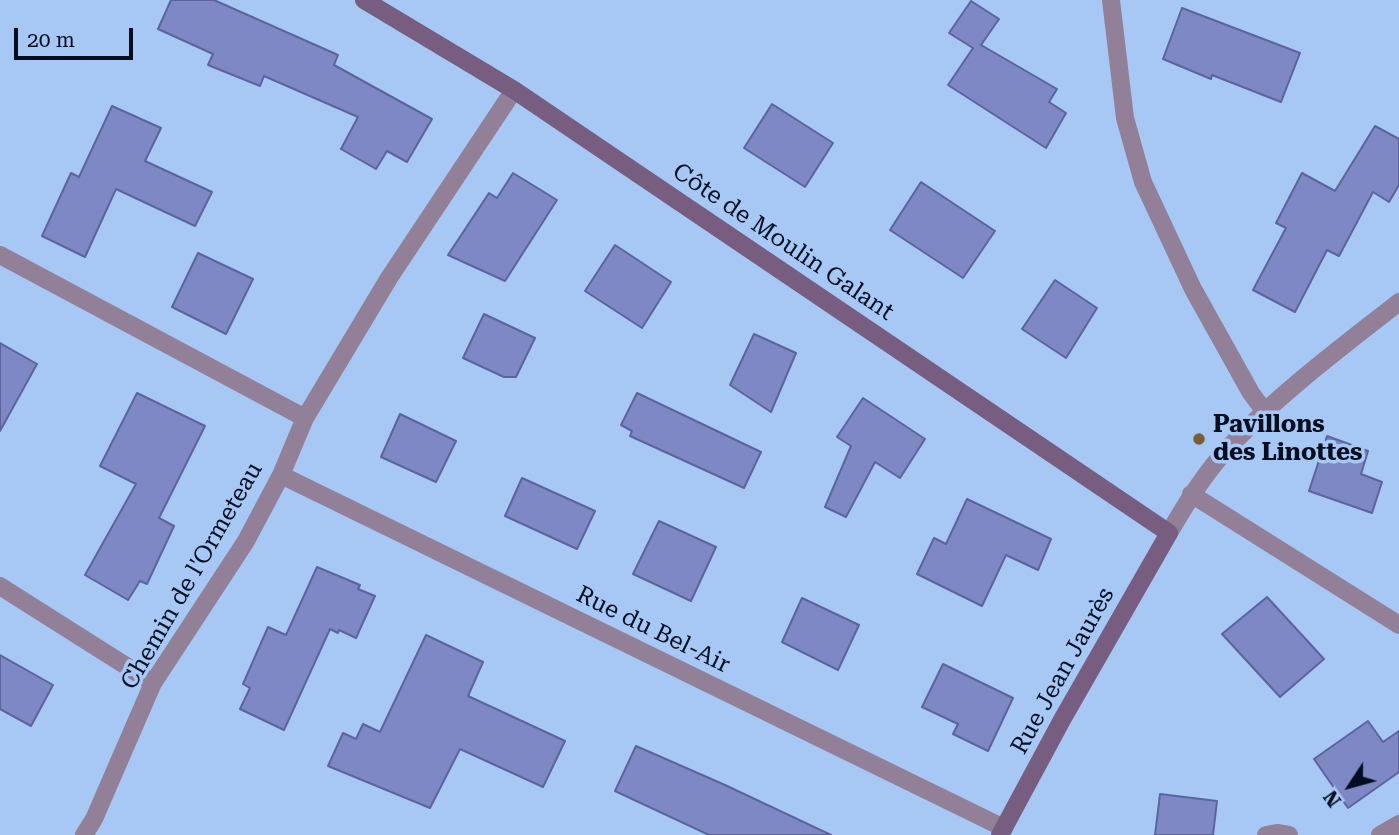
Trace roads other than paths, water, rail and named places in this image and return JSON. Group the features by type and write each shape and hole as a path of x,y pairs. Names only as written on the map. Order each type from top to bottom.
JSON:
{"street":[{"name":"Côte de Moulin Galant","path":"364,0 514,90 1169,533"},
{"path":"1111,0 1125,118 1143,183 1193,289 1251,393 1265,412"},
{"name":"Chemin de l'Ormeteau","path":"84,835 94,819 153,682 246,541 281,475 305,418 389,278 514,90"},
{"path":"0,255 305,418"},
{"path":"1169,533 1191,494 1229,446 1265,412 1399,302"},
{"name":"Rue du Bel-Air","path":"281,475 1002,831"},
{"path":"1191,494 1399,625"},
{"name":"Rue Jean Jaurès","path":"1002,831 1169,533"},
{"path":"0,586 153,682"},
{"path":"1380,835 1399,824"},
{"path":"1266,835 1289,835"}],"place":[{"name":"Pavillons des Linottes","path":"1199,439"}]}
